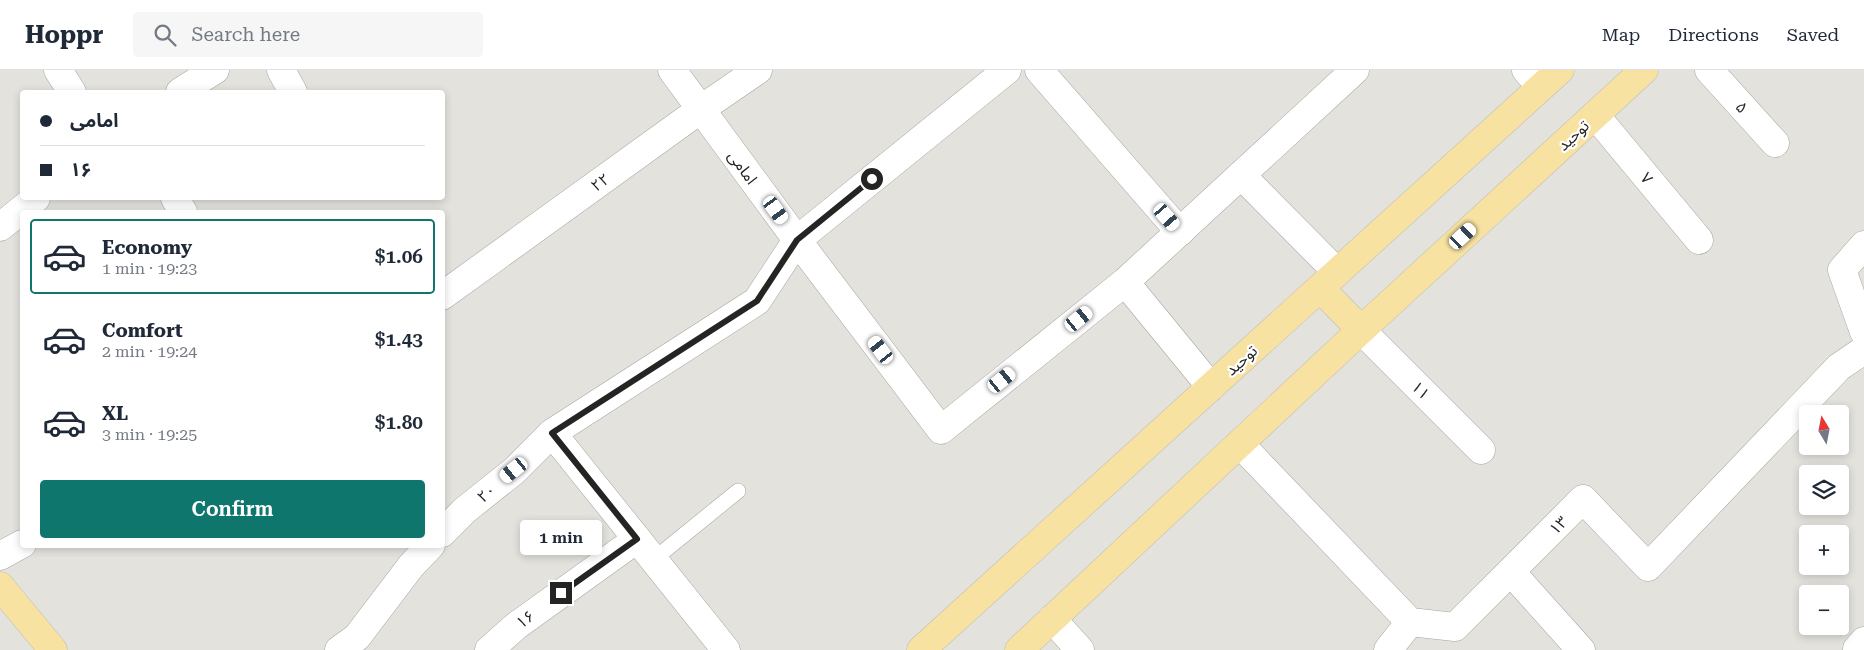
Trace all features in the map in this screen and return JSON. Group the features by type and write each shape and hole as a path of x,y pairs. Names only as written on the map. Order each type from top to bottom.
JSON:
{"main road":[{"name":"توحید","path":"1019,650 1361,330 1644,70"},
{"name":"توحید","path":"921,650 1329,280 1542,76"},
{"path":"1329,280 1361,330"},
{"path":"0,586 53,650"}],"street":[{"path":"58,70 71,90"},
{"path":"183,90 215,70"},
{"path":"281,70 292,90"},
{"name":"امامی","path":"672,70 797,240 941,430 1125,282"},
{"name":"۲۲","path":"445,294 758,70"},
{"path":"797,240 1007,70"},
{"path":"1039,70 1180,232"},
{"path":"1210,387 1125,282 1355,70"},
{"name":"۵","path":"1710,70 1775,143"},
{"name":"۷","path":"1595,115 1699,240"},
{"path":"1241,175 1329,280"},
{"path":"26,210 37,203"},
{"path":"0,227 20,214"},
{"name":"۲۰","path":"445,530 465,510 514,470 552,433 757,301 797,240"},
{"path":"1864,245 1842,270 1864,332"},
{"name":"۱۱","path":"1361,330 1481,450"},
{"name":"۱۳","path":"1410,622 1455,627 1583,499 1648,567 1839,367 1864,350"},
{"path":"552,433 726,650"},
{"path":"1240,444 1410,622 1388,650"},
{"path":"0,556 20,545"},
{"path":"339,650 357,637 411,566 428,548"},
{"name":"۱۶","path":"489,650 516,626 645,550"},
{"path":"1511,572 1581,650"},
{"path":"1052,619 1080,650"}],"lane":[{"path":"645,550 738,491"}],"route":[{"path":"561,593 637,539 552,433 757,301 797,240 872,179"}]}
